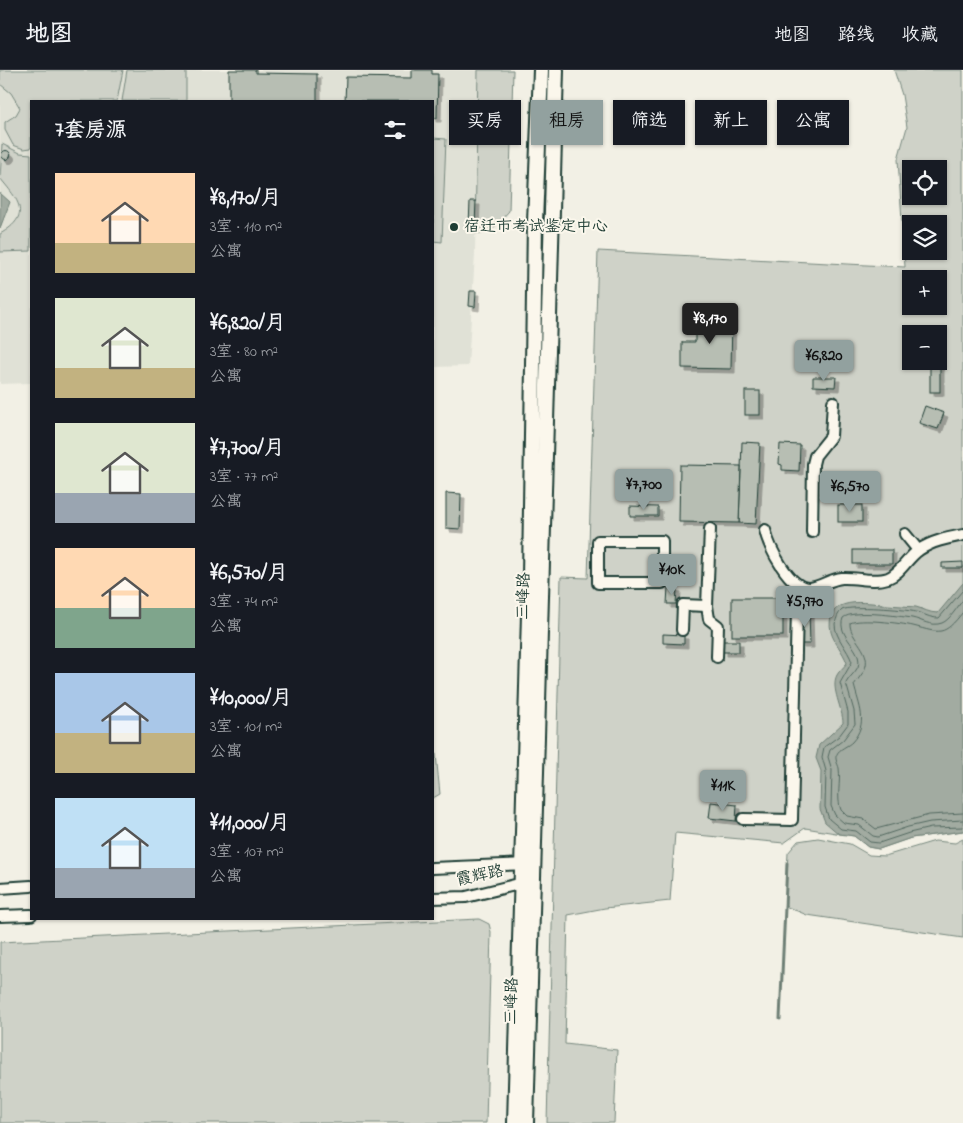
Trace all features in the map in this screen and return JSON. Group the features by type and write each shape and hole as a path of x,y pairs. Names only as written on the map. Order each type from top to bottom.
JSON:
{"main road":[{"name":"三峰路","path":"528,864 534,222 541,70"},
{"name":"三峰路","path":"514,1123 528,864 556,70"},
{"name":"三峰路","path":"526,1123 527,882"}],"street":[{"path":"812,532 813,464 815,456 831,436 833,402"},
{"path":"710,529 707,606 709,619 718,626 717,657"},
{"path":"765,530 774,554 796,584 806,588 816,587 840,578 877,580 890,577 918,550 936,542 963,535"},
{"path":"905,534 918,550"},
{"path":"598,541 662,541 662,583 598,583 598,541"},
{"path":"743,819 792,820 796,609 800,594 806,588"},
{"path":"682,630 683,606 707,606"},
{"name":"霞辉路","path":"434,868 528,864"},
{"name":"霞辉路","path":"434,898 466,897 527,882"},
{"path":"0,888 30,886"},
{"path":"0,916 30,915"}],"shaded area":[{"name":"宿迁市考试鉴定中心","path":"0,70 478,70 478,100 449,100 449,145 477,145 475,254 468,366 434,367 434,100 30,100 30,383 0,384"},
{"path":"0,70 123,70 117,100 30,100 30,148 24,149 13,145 5,130 5,122 16,115 20,108 11,93 0,84"},
{"path":"127,70 186,70 186,100 122,100"},
{"path":"478,70 513,70 512,100 477,100"},
{"path":"894,70 963,70 963,831 911,838 879,849 868,847 854,836 805,828 784,843 675,833 670,901 605,908 568,915 565,1044 617,1050 614,1123 547,1123 561,577 588,578 598,251 905,267 905,260 947,260 947,215 902,215 902,221 898,159 907,127 902,95"},
{"path":"434,138 446,139 442,242 434,241"},
{"path":"2,144 20,153 30,154 30,251 0,252 0,234 16,220 19,214 19,207 17,200 0,178"},
{"path":"477,145 511,145 509,211 491,231 475,234"},
{"path":"434,754 436,754 440,794 434,797"},
{"path":"818,838 850,844 869,855 885,856 935,841 955,843 963,839 963,938 807,915 785,906 788,853 798,841"},
{"path":"479,919 489,924 491,932 486,1123 0,1123 0,942"}],"water":[{"path":"0,193 10,202 0,228"},
{"path":"963,583 963,831 911,838 879,849 868,847 854,836 839,834 825,822 820,809 821,771 816,758 819,745 843,723 835,680 847,663 832,636 830,620 833,612 840,606 858,602 916,607 938,613"}],"building":[{"path":"229,70 256,70 256,73 317,74 317,100 229,100"},
{"path":"412,70 432,70 432,74 438,74 437,118 434,118 434,100 345,100 346,77 412,78"},
{"path":"6,150 11,155 6,160 1,155"},
{"path":"470,201 476,201 475,225 469,225"},
{"path":"470,291 476,291 475,307 469,306"},
{"path":"695,317 732,317 731,369 682,368 682,342 695,342"},
{"path":"930,370 940,370 940,392 930,392"},
{"path":"813,377 836,377 835,387 813,386"},
{"path":"745,391 760,391 760,415 745,415"},
{"path":"925,406 944,413 938,429 919,423"},
{"path":"742,442 760,443 756,524 739,523"},
{"path":"780,444 800,445 799,471 782,470 782,465 779,464"},
{"path":"680,465 741,466 739,523 679,522"},
{"path":"446,493 461,494 460,529 446,528"},
{"path":"838,505 862,505 862,522 838,522"},
{"path":"630,506 658,507 658,516 630,516"},
{"path":"853,550 892,550 892,564 853,564"},
{"path":"963,562 963,568 942,568 942,563"},
{"path":"668,587 677,588 676,604 667,604"},
{"path":"732,598 783,598 783,636 732,636"},
{"path":"809,611 810,644 800,644 799,612"},
{"path":"663,634 684,635 684,644 663,643"},
{"path":"723,641 739,641 739,652 723,652"},
{"path":"711,802 737,805 736,821 709,818"}],"waterway":[{"path":"780,1019 787,863"}],"place":[{"name":"宿迁市考试鉴定中心","path":"454,227"}]}
